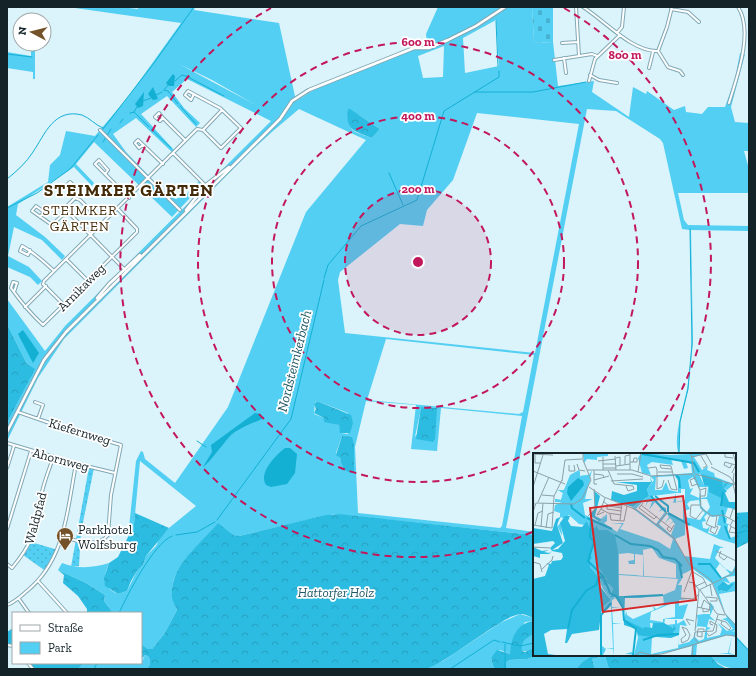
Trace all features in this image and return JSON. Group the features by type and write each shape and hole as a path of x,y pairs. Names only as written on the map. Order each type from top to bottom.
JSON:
{"street":[{"path":"7,432 37,374 58,340 125,270 280,119 292,101 309,90 414,48 429,48 448,40 476,26 505,7"},
{"path":"576,7 579,56"},
{"path":"583,7 620,35 653,51 658,51"},
{"path":"617,33 622,27 624,7"},
{"path":"729,103 741,61 745,24 742,13 738,7"},
{"path":"658,51 668,27 672,8 688,12 699,22"},
{"path":"745,24 749,25"},
{"path":"589,81 593,62 620,35"},
{"path":"562,43 578,42"},
{"path":"649,68 653,51"},
{"path":"658,51 668,67 680,71 683,75"},
{"path":"554,60 592,54 598,56"},
{"path":"564,58 566,73"},
{"path":"590,75 599,80 616,83"},
{"path":"30,250 28,255 20,251 22,246 30,250 36,253 54,271 197,129 203,130 221,148 241,128 222,110 194,94 188,91 185,95 191,100 194,94"},
{"path":"203,130 222,110"},
{"path":"164,118 185,140"},
{"path":"100,130 180,210"},
{"path":"143,145 163,164"},
{"path":"173,153 209,189"},
{"path":"105,174 108,170 98,160 95,164 105,174 129,198"},
{"path":"179,218 206,185 219,173 236,162"},
{"path":"72,192 76,188 70,182 66,186 75,198 80,200 92,212"},
{"path":"40,217 44,212 36,206 32,211 52,225 67,211 66,208 75,198"},
{"name":"Arnikaweg","path":"54,271 44,281 46,286 25,307 43,326 137,232 137,229 118,209"},
{"path":"67,211 125,270"},
{"path":"66,259 88,281"},
{"path":"46,286 64,305"},
{"path":"14,292 25,307"},
{"name":"Kiefernweg","path":"35,402 43,405 38,419"},
{"name":"Kiefernweg","path":"18,412 121,445 115,473"},
{"name":"Ahornweg","path":"7,443 54,458 115,473"},
{"path":"7,468 14,446"},
{"path":"7,529 31,451"},
{"name":"Waldpfad","path":"7,564 12,568 31,542 40,512 41,496 54,458"},
{"path":"7,605 19,598 39,582 55,558 62,537 76,464"},
{"path":"62,537 94,543 106,538 109,532 111,495 115,473"},
{"path":"39,582 66,612"},
{"path":"19,598 28,612"}],"green space":[{"path":"68,7 120,7 138,9 138,7 195,7 194,10 279,23 296,101 318,87 427,44 426,34 438,7 532,7 534,43 553,42 558,86 594,81 592,92 629,117 633,87 646,94 647,91 674,110 685,106 686,112 702,114 708,107 725,107 735,79 740,53 745,54 731,107 735,122 749,123 749,151 744,151 749,169 749,193 678,193 684,220 688,225 749,226 749,231 691,230 693,342 688,390 680,422 679,453 677,448 677,440 679,422 690,369 692,330 690,230 682,229 663,143 660,139 616,111 587,109 506,528 533,532 533,535 334,514 239,536 220,536 212,538 200,544 178,571 173,583 172,591 177,610 164,634 152,649 148,649 142,645 142,612 111,612 104,601 105,595 86,583 58,570 62,563 85,567 109,563 105,582 109,589 118,594 127,591 137,571 143,565 146,556 156,546 159,539 169,528 196,506 140,461 133,536 128,537 136,461 141,451 143,452 145,459 175,483 228,407 306,212 366,140 299,109 250,152 64,339 38,378 7,441 7,423 34,370 27,364 7,324 7,299 45,351 65,326 271,121 187,79 172,92 184,108 200,123 196,127 167,96 141,114 175,151 173,153 136,118 113,134 126,152 168,196 176,199 188,193 199,181 204,183 172,217 94,142 76,164 94,183 92,186 74,167 18,204 16,215 45,237 65,256 62,260 42,240 14,227 8,256 29,267 42,281 38,285 30,277 7,267 7,207 48,182 50,165 60,155 66,131 95,136 128,97 181,23","holes":["496,20 499,66 465,73 463,38","444,46 443,77 423,78 418,56","179,64 212,80 254,104","348,113 359,115 380,129 372,138 357,133 351,128","477,113 579,124 535,353 345,333 338,280 340,272 400,224 423,226 427,210 453,180","386,339 534,355 523,412 519,414 367,400","317,401 348,413 348,434 341,433 339,425 314,414 315,402","366,401 416,405 411,449 437,451 441,408 522,416 502,526 500,528 358,513 355,447","421,407 437,408 415,437","342,436 354,444 354,473 349,471 342,464 336,453"]},
{"path":"532,7 553,7 553,42 534,43"},
{"path":"7,52 31,56 31,52 35,52 35,79 33,79 33,72 7,68"},
{"path":"348,109 380,129 372,138 356,132 352,129 348,122"},
{"path":"7,324 27,364 35,369 7,423"},
{"path":"317,401 351,415 353,423 350,433 340,433 339,425 324,422 324,418 314,413 316,409 314,404"},
{"path":"421,407 437,408 435,439 433,442 416,439"},
{"path":"342,436 352,437 354,444 354,473 346,470 340,458 336,455"},
{"path":"89,467 94,468 81,532 79,566 71,567"},
{"path":"749,512 749,542 736,548 736,513"},
{"path":"135,513 169,528 146,556 143,565 137,571 127,591 118,594 105,586 104,578 109,563 118,557 128,537 133,536"},
{"name":"Hattorfer Holz","path":"339,514 533,535 533,618 522,614 503,621 436,665 425,669 147,669 150,664 149,657 145,655 142,659 142,645 148,649 152,649 164,634 177,610 172,598 172,586 175,576 187,557 218,523 233,535 239,536 326,515"},
{"path":"31,542 58,550 47,572 23,555"},
{"path":"58,570 86,583 105,595 104,601 111,612 87,612 87,609 78,596 63,583 64,575"},
{"path":"520,614 533,618 533,621 525,622 512,642 510,654 500,650 491,658 494,669 425,669 443,661 500,623"},
{"path":"533,621 533,635 527,638 522,644 522,651 525,652 533,648 533,656 535,656 527,659 509,660 506,663 506,669 494,669 491,658 497,650 510,654 512,642 516,632 528,622"},
{"path":"12,629 12,645 7,644 7,632"},
{"path":"533,635 533,649 530,651 522,651 523,642"},
{"path":"736,636 749,650 749,669 737,669 723,666 711,656 736,656"},
{"path":"145,655 149,657 150,664 147,669 78,669 83,664 142,664"},
{"path":"535,656 591,656 582,662 576,669 506,669 506,663 509,660 527,659"},
{"path":"591,656 605,656 592,659 595,669 576,669 582,662"},
{"path":"605,656 609,669 595,669 592,659"},
{"path":"605,656 711,656 718,664 727,669 609,669"},
{"path":"30,664 83,664 78,669 34,669"}],"shaded area":[{"path":"173,74 175,76 174,86 169,86 166,83"},
{"path":"153,87 158,99 153,100 148,94"},
{"path":"144,92 143,106 138,108 135,104"},
{"path":"23,330 39,353 33,363 18,334"},
{"path":"255,413 261,414 262,419 234,432 203,467 212,452 211,445"},
{"path":"285,448 290,448 297,454 295,473 287,484 271,487 266,485 264,475 266,470 277,455"}],"waterway":[{"path":"103,129 154,63 194,7"},
{"name":"Nordsteimkerbach","path":"496,21 498,66"},
{"path":"7,54 32,57"},
{"name":"Nordsteimkerbach","path":"324,278 328,265 361,226 417,200 444,111 499,77 499,71"},
{"path":"175,81 182,75 186,76 224,96"},
{"path":"475,92 533,92 586,82"},
{"path":"164,90 168,85"},
{"path":"164,90 168,91 178,104"},
{"path":"156,95 162,92"},
{"path":"143,101 151,98"},
{"path":"180,106 196,124"},
{"path":"134,112 137,107"},
{"path":"130,113 134,112 149,127"},
{"path":"7,179 27,160 52,124 64,115 82,115 103,128"},
{"path":"120,123 123,119"},
{"path":"103,142 111,129"},
{"path":"151,129 171,148"},
{"path":"7,208 37,193 70,169 98,135"},
{"path":"389,173 403,205"},
{"path":"679,453 680,422 688,389 692,344 690,229"},
{"name":"Nordsteimkerbach","path":"217,520 291,419 324,280"},
{"path":"197,441 206,447"},
{"name":"Nordsteimkerbach","path":"176,535 197,532 215,522"},
{"path":"736,534 749,530"},
{"name":"Nordsteimkerbach","path":"120,612 149,559 157,549 172,536"},
{"path":"736,637 749,651"},
{"path":"450,669 494,640 500,642"},
{"path":"502,642 520,646 533,643"},
{"path":"505,644 505,669"},
{"name":"Nordsteimkerbach","path":"94,669 96,664"}],"place":[{"name":"Parkhotel Wolfsburg","path":"65,551"}],"district":[{"name":"STEIMKER GÄRTEN","path":"129,190"},
{"name":"STEIMKER GÄRTEN","path":"80,218"}]}
